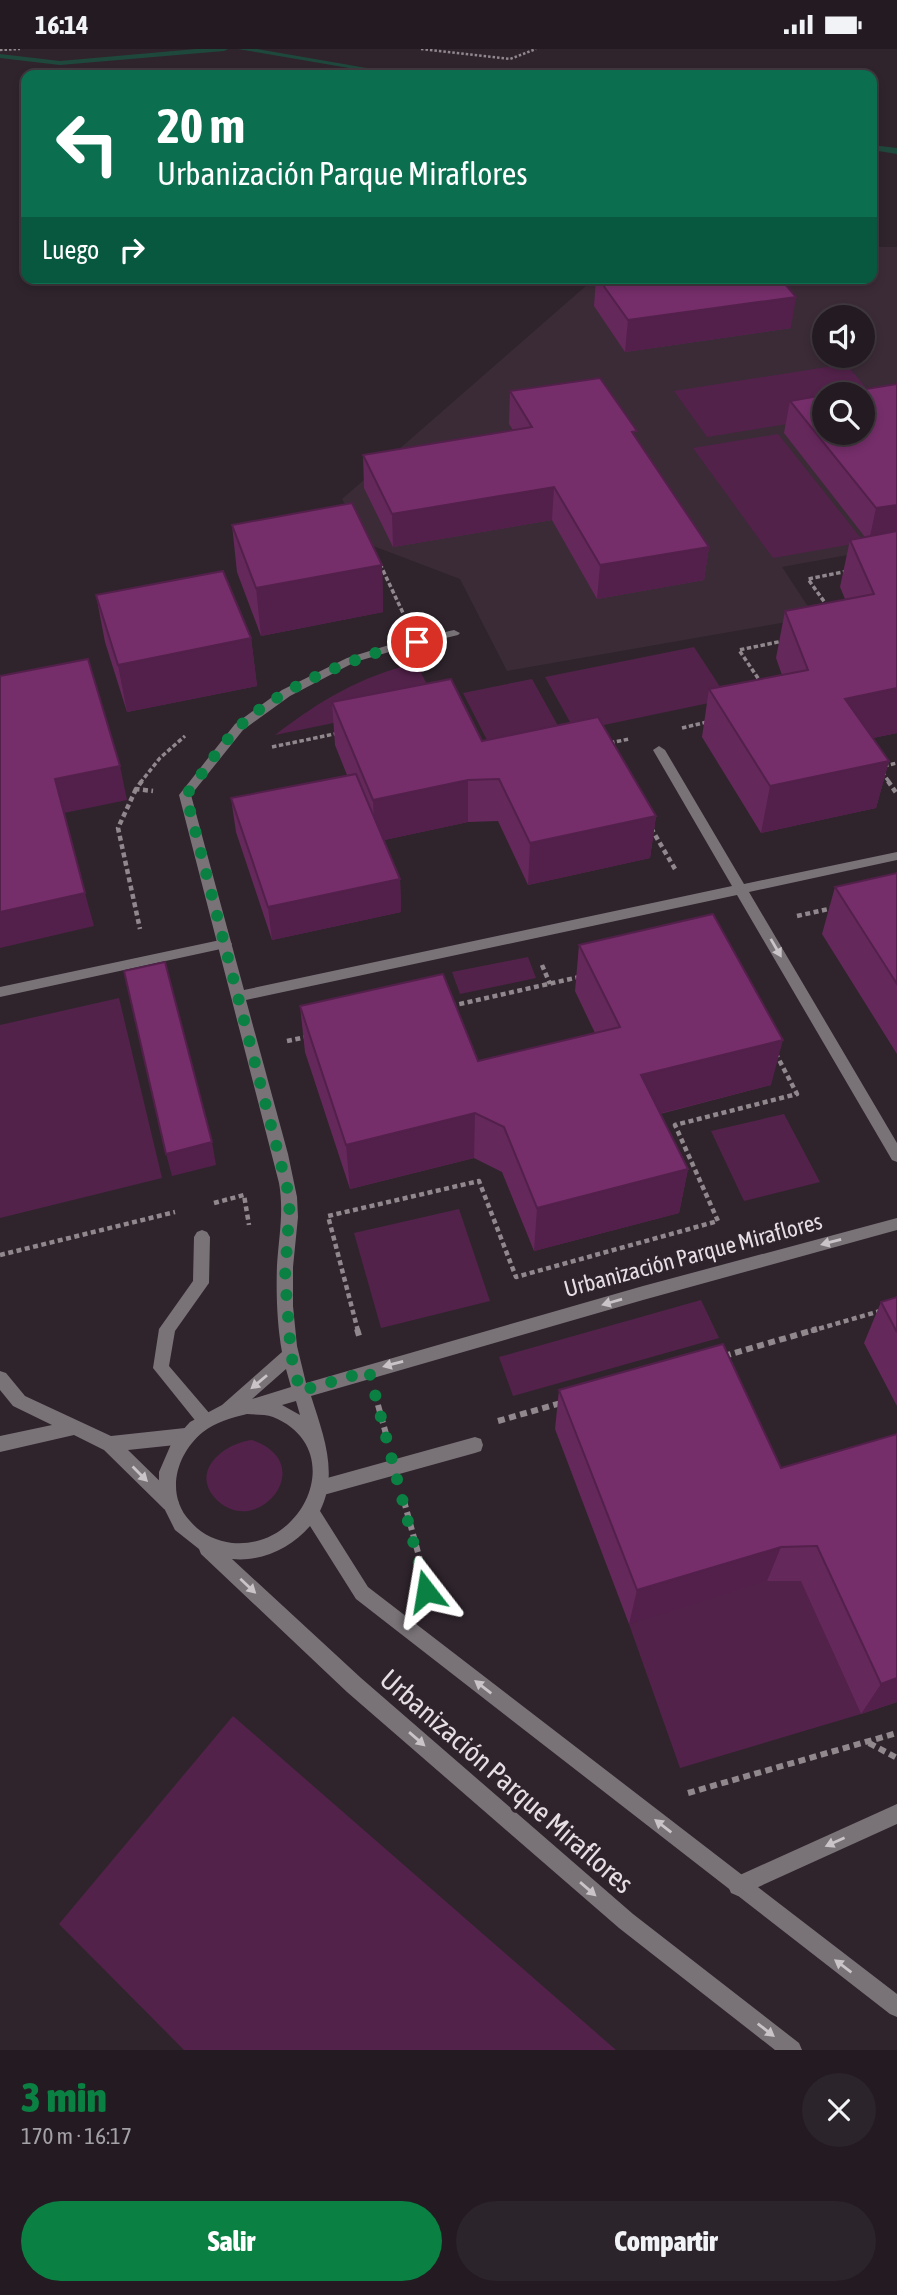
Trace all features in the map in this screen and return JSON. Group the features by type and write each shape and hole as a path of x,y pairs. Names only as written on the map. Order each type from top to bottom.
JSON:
{"street":[{"path":"0,1378 19,1401 110,1444 170,1503 181,1524 198,1540 220,1550 246,1551 271,1545 293,1532 311,1512 320,1488 321,1463 291,1355 285,1277 290,1199 186,795 239,727 286,694 351,660 454,633"},
{"path":"659,750 897,1156"},
{"path":"239,996 897,856"},
{"path":"0,992 225,943"},
{"name":"Urbanización Parque Miraflores","path":"254,1406 369,1371 897,1224"},
{"path":"202,1237 201,1283 166,1329 161,1368 204,1419"},
{"path":"228,1409 291,1355"},
{"path":"170,1503 168,1479 174,1457 186,1436 204,1419 228,1409 254,1406 278,1411 299,1423 314,1441"},
{"path":"0,1444 75,1427"},
{"path":"110,1444 186,1436"},
{"path":"320,1488 475,1445"},
{"path":"311,1512 362,1593 897,2007"},
{"name":"Urbanización Parque Miraflores","path":"198,1540 354,1685 626,1921 792,2050"},
{"path":"738,1886 897,1814"}],"path":[{"path":"0,50 20,49"},
{"path":"421,49 510,59 536,49"},
{"path":"380,563 417,642"},
{"path":"830,609 808,579 859,569"},
{"path":"762,685 739,650 792,640"},
{"path":"671,730 711,722"},
{"path":"270,747 347,731"},
{"path":"604,744 631,738"},
{"path":"897,763 878,767 897,794"},
{"path":"136,789 118,828 148,960"},
{"path":"645,816 692,901"},
{"path":"804,928 796,916 834,907"},
{"path":"429,957 448,1006 589,975"},
{"path":"279,1043 310,1036 295,985"},
{"path":"437,1600 426,1591 328,1216 479,1181 516,1276 718,1221 675,1125 797,1094 772,1048"},
{"path":"718,1357 884,1310"},
{"path":"496,1422 574,1399"},
{"path":"679,1786 690,1794 897,1733"},
{"path":"868,1742 897,1758"}],"shaded area":[{"path":"877,247 897,247 897,546 782,567 815,617 507,671 460,579 368,544 342,499 588,284 877,284"},
{"path":"821,368 849,368 861,382 812,382 812,420 707,437 674,391"},
{"path":"778,434 864,542 773,558 693,448"},
{"path":"694,647 728,699 575,731 545,677"},
{"path":"416,663 436,702 275,735 341,691 376,675"},
{"path":"532,679 562,733 491,748 463,693"},
{"path":"528,957 536,978 460,994 452,972"},
{"path":"119,998 162,1178 0,1218 0,1025"},
{"path":"784,1114 820,1182 744,1201 711,1131"},
{"path":"459,1209 490,1301 381,1328 354,1233"},
{"path":"701,1300 719,1338 513,1396 499,1357"},
{"path":"252,1440 272,1451 281,1465 282,1481 275,1495 263,1505 248,1511 231,1509 215,1498 208,1488 206,1478 209,1468 222,1452 231,1446"},
{"path":"827,1562 827,1638 861,1714 680,1768 629,1624"},
{"path":"233,1716 616,2050 184,2050 59,1924"}],"building":[{"path":"602,284 785,284 796,297 628,320"},
{"path":"600,378 637,431 632,432 709,547 600,565 554,487 392,514 363,455 532,427 510,391"},
{"path":"897,384 897,505 876,508 825,445 875,445 875,388"},
{"path":"812,397 812,428 790,401"},
{"path":"352,503 382,565 256,588 232,525"},
{"path":"897,531 897,688 845,699 889,761 770,786 709,689 808,670 785,611 874,594 850,540"},
{"path":"223,571 251,638 118,665 96,595"},
{"path":"88,659 120,766 55,779 85,893 0,912 0,676"},
{"path":"451,679 482,741 598,717 656,816 530,843 499,779 468,780 373,800 332,702"},
{"path":"356,774 400,879 268,907 231,798"},
{"path":"897,873 897,984 835,887"},
{"path":"713,914 783,1040 641,1075 688,1169 537,1208 504,1127 475,1113 346,1145 300,1006 443,974 478,1061 620,1027 579,945"},
{"path":"165,962 212,1142 166,1154 124,971"},
{"path":"897,1297 897,1332 881,1302"},
{"path":"723,1344 781,1468 897,1434 897,1678 881,1684 817,1546 781,1547 637,1590 559,1390"}],"waterway":[{"path":"0,56 60,63 224,49"},
{"path":"242,49 372,70"},
{"path":"877,149 897,151"}],"route":[{"path":"417,642 351,660 286,694 239,727 186,795 290,1199 285,1277 291,1355 300,1391 369,1371 426,1591"}]}
